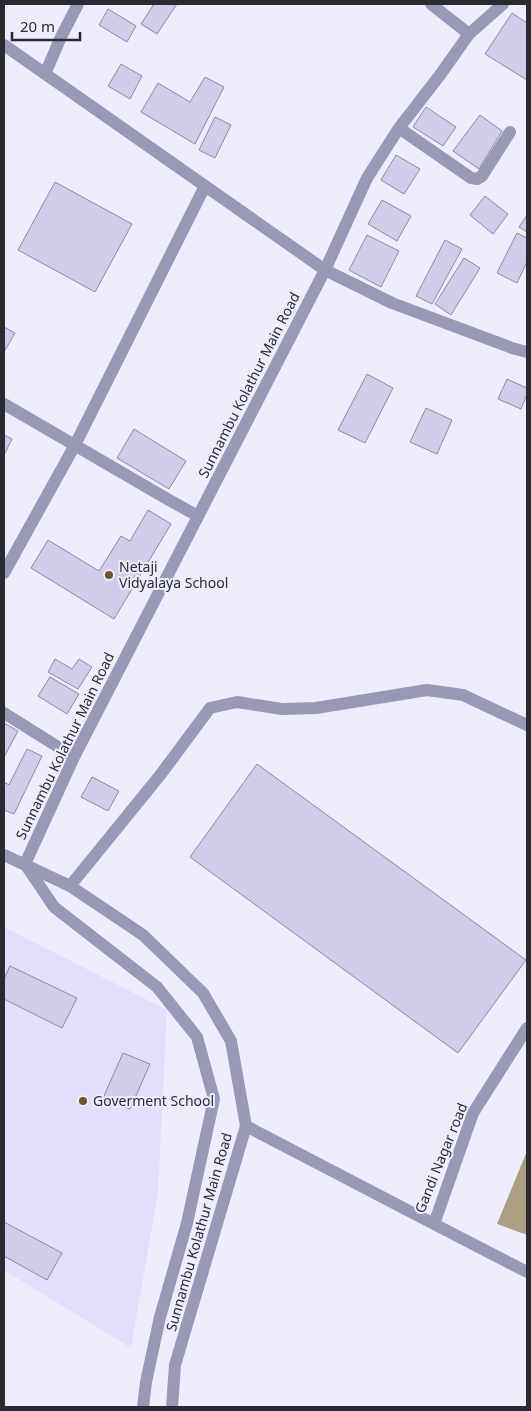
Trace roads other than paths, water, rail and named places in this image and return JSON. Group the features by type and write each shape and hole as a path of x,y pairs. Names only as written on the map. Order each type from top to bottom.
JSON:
{"street":[{"path":"46,74 61,37 78,4"},
{"path":"431,4 469,34"},
{"name":"Sunnambu Kolathur Main Road","path":"25,864 74,757 324,270 367,178 398,128 440,75 469,34 503,4"},
{"path":"4,45 324,270 392,303 459,329 527,352"},
{"path":"398,128 471,178 477,179 482,176 510,132"},
{"path":"4,573 75,445 205,186"},
{"path":"4,404 198,516"},
{"path":"70,886 161,774 210,708 237,702 282,708 316,708 427,690 463,695 527,725"},
{"path":"4,713 74,757"},
{"path":"4,855 25,864"},
{"name":"Sunnambu Kolathur Main Road","path":"25,864 70,886 143,935 203,993 231,1041 246,1126 175,1365 172,1407"},
{"name":"Sunnambu Kolathur Main Road","path":"25,864 54,907 157,987 197,1037 214,1099 187,1223 160,1317 146,1382 143,1407"},
{"name":"Gandi Nagar road","path":"246,1126 434,1224 473,1113 527,1028"},
{"path":"434,1224 527,1272"}],"place":[{"name":"Netaji Vidyalaya School","path":"109,575"},
{"name":"Goverment School","path":"83,1101"}]}
